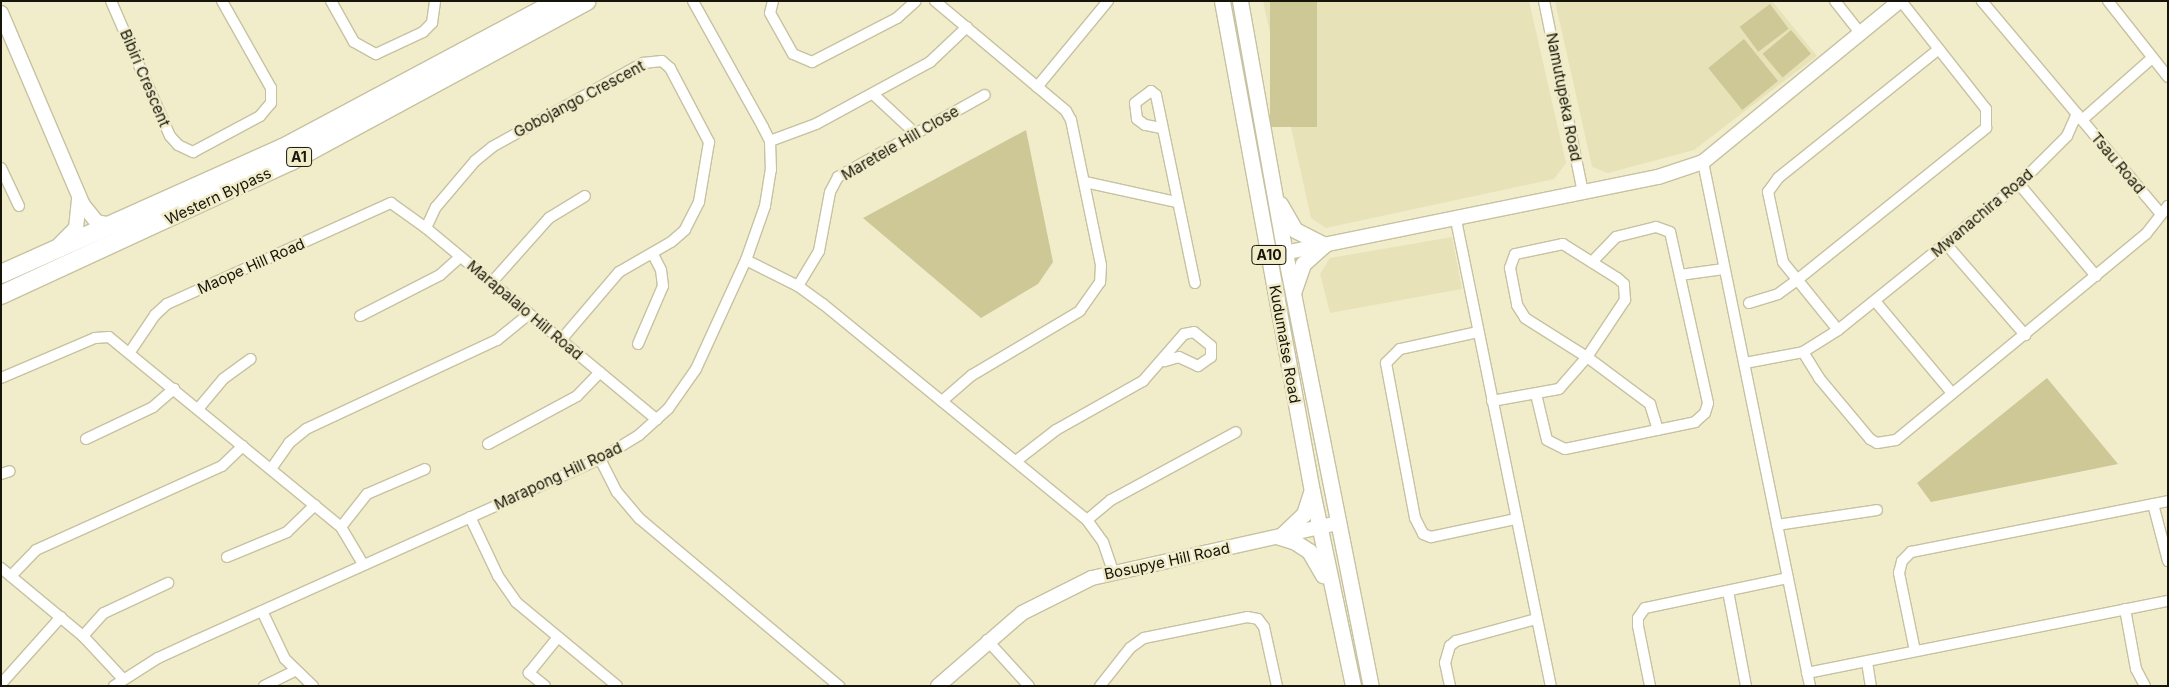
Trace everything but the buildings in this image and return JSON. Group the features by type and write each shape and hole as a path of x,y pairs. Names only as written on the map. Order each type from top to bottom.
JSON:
{"highway":[{"name":"Western Bypass","path":"1,274 283,148 558,1"},
{"name":"Western Bypass","path":"1,295 291,161 588,1"}],"main road":[{"name":"Kudumatse Road","path":"1222,1 1331,592 1354,686"},
{"name":"Kudumatse Road","path":"1240,1 1272,188 1371,686"},
{"path":"1272,188 1295,230 1324,245 1303,264 1293,294"},
{"path":"1312,491 1304,514 1280,537 1295,542 1309,551 1331,592"}],"street":[{"name":"Bibiri Crescent","path":"112,1 170,136 185,150 192,152 260,116 271,103 271,88 222,1"},
{"path":"331,1 354,42 364,50 376,54 423,32 435,6"},
{"name":"Marapong Hill Road","path":"114,686 158,658 363,564 600,459 658,420 696,369 746,260 765,206 771,170 770,141 693,1"},
{"path":"698,1 703,18"},
{"path":"773,1 770,13 793,54 812,62 897,18 916,1"},
{"path":"935,1 1059,104 1071,120 1101,265 1100,282 1092,296 1066,322 972,375 942,401"},
{"name":"Namutupeka Road","path":"1544,1 1583,193"},
{"path":"1835,1 1861,34"},
{"path":"1269,256 1456,220 1658,177 1703,162 1901,1 1986,109 1986,128 1797,280 1778,294 1749,303"},
{"path":"1998,1 1985,5 2079,117 2152,58"},
{"path":"2108,1 2168,77"},
{"path":"1036,86 1107,2"},
{"path":"1,12 79,196 94,219 114,225"},
{"path":"770,141 816,124 873,94 940,55 967,28"},
{"path":"1838,330 1797,280 1781,254 1767,199 1771,184 1939,49"},
{"name":"Gobojango Crescent","path":"426,228 436,207 475,161 492,147 653,60 662,61 670,68 708,142 699,202 692,218 671,242 653,254"},
{"path":"873,94 915,133"},
{"name":"Maretele Hill Close","path":"798,286 819,251 834,182 847,170 985,96"},
{"name":"Mwanachira Road","path":"1745,362 1803,352 1838,330 2019,184 2060,146 2079,117"},
{"name":"Tsau Road","path":"2079,117 2164,209"},
{"path":"1162,128 1195,282"},
{"path":"1703,162 1810,686"},
{"path":"1,168 19,206"},
{"path":"1084,182 1177,202"},
{"path":"2019,184 2096,276"},
{"path":"39,256 72,234 80,215 79,196"},
{"path":"492,282 549,218 585,196"},
{"name":"Marapalalo Hill Road","path":"391,203 426,228 658,420"},
{"name":"Maope Hill Road","path":"130,352 154,315 167,304 391,203"},
{"path":"1803,352 1819,378 1877,443 1896,440 2146,234 2164,209"},
{"path":"1456,220 1551,686"},
{"path":"1536,394 1546,440 1557,448 1565,449 1695,422 1705,412 1708,403 1673,240 1664,228 1616,237 1592,262"},
{"path":"1492,400 1559,389 1586,357 1620,309 1626,293 1617,278 1569,246 1556,244 1519,251 1510,268 1517,306 1525,318 1586,357 1650,404 1658,430"},
{"path":"1946,244 2025,335"},
{"path":"562,340 619,272 653,254 661,270 663,286 638,344"},
{"path":"360,316 440,275 460,256"},
{"path":"746,260 798,286 1087,520 1104,542 1113,572"},
{"path":"1680,274 1724,269"},
{"path":"1875,301 1952,393"},
{"path":"271,469 289,443 306,429 497,340 529,314"},
{"path":"1016,461 1056,430 1136,387 1165,361 1184,334 1194,332 1211,346 1211,356 1198,366 1179,357 1165,361"},
{"path":"1478,332 1400,349 1386,363 1415,518 1423,534 1431,537 1516,519"},
{"path":"1,378 104,336 130,352 315,505 341,528 363,564"},
{"path":"198,409 223,379 251,358"},
{"path":"488,444 577,396 600,372"},
{"path":"86,439 153,407 174,389"},
{"path":"1087,520 1111,500 1236,432"},
{"path":"10,576 36,550 222,466 243,446"},
{"path":"600,459 617,492 640,519 839,686"},
{"path":"341,528 367,494 425,469"},
{"path":"1915,650 1899,573 1902,560 1911,552 2168,501"},
{"path":"2154,504 2168,561"},
{"path":"227,557 287,532 315,505"},
{"path":"1777,525 1877,510"},
{"path":"470,517 506,590 558,637 617,686"},
{"name":"Bosupye Hill Road","path":"938,686 988,640 1040,603 1113,572 1338,523"},
{"path":"1,568 83,636 123,679"},
{"path":"1650,686 1638,626 1640,613 1654,604 1787,578"},
{"path":"83,636 104,613 168,583"},
{"path":"1728,591 1746,686"},
{"path":"1807,672 1867,662 1915,650 2168,601"},
{"path":"2126,609 2136,669 2145,686"},
{"path":"262,611 285,659 295,671 313,686"},
{"path":"1,684 60,617"},
{"path":"1100,686 1130,648 1144,638 1247,617 1258,619 1264,627 1277,686"},
{"path":"1450,686 1445,662 1450,646 1456,641 1536,619"},
{"path":"545,686 529,673 558,637"},
{"path":"988,640 1029,686"},
{"path":"1867,662 1871,686"},
{"path":"264,686 295,671"}],"shaded area":[{"path":"1263,1 1529,1 1566,163 1554,179 1326,228 1311,218"},
{"path":"1270,1 1317,1 1317,127 1270,127"},
{"path":"1555,1 1772,1 1817,56 1694,150 1608,173 1592,167"},
{"path":"1770,4 1789,29 1758,52 1740,27"},
{"path":"1791,30 1811,54 1783,78 1763,54"},
{"path":"1744,39 1778,81 1742,110 1708,68"},
{"path":"1026,130 1053,262 1038,284 981,318 863,218"},
{"path":"1452,237 1462,289 1330,313 1320,274 1330,258"},
{"path":"2047,378 2118,464 1931,502 1917,483"}]}
